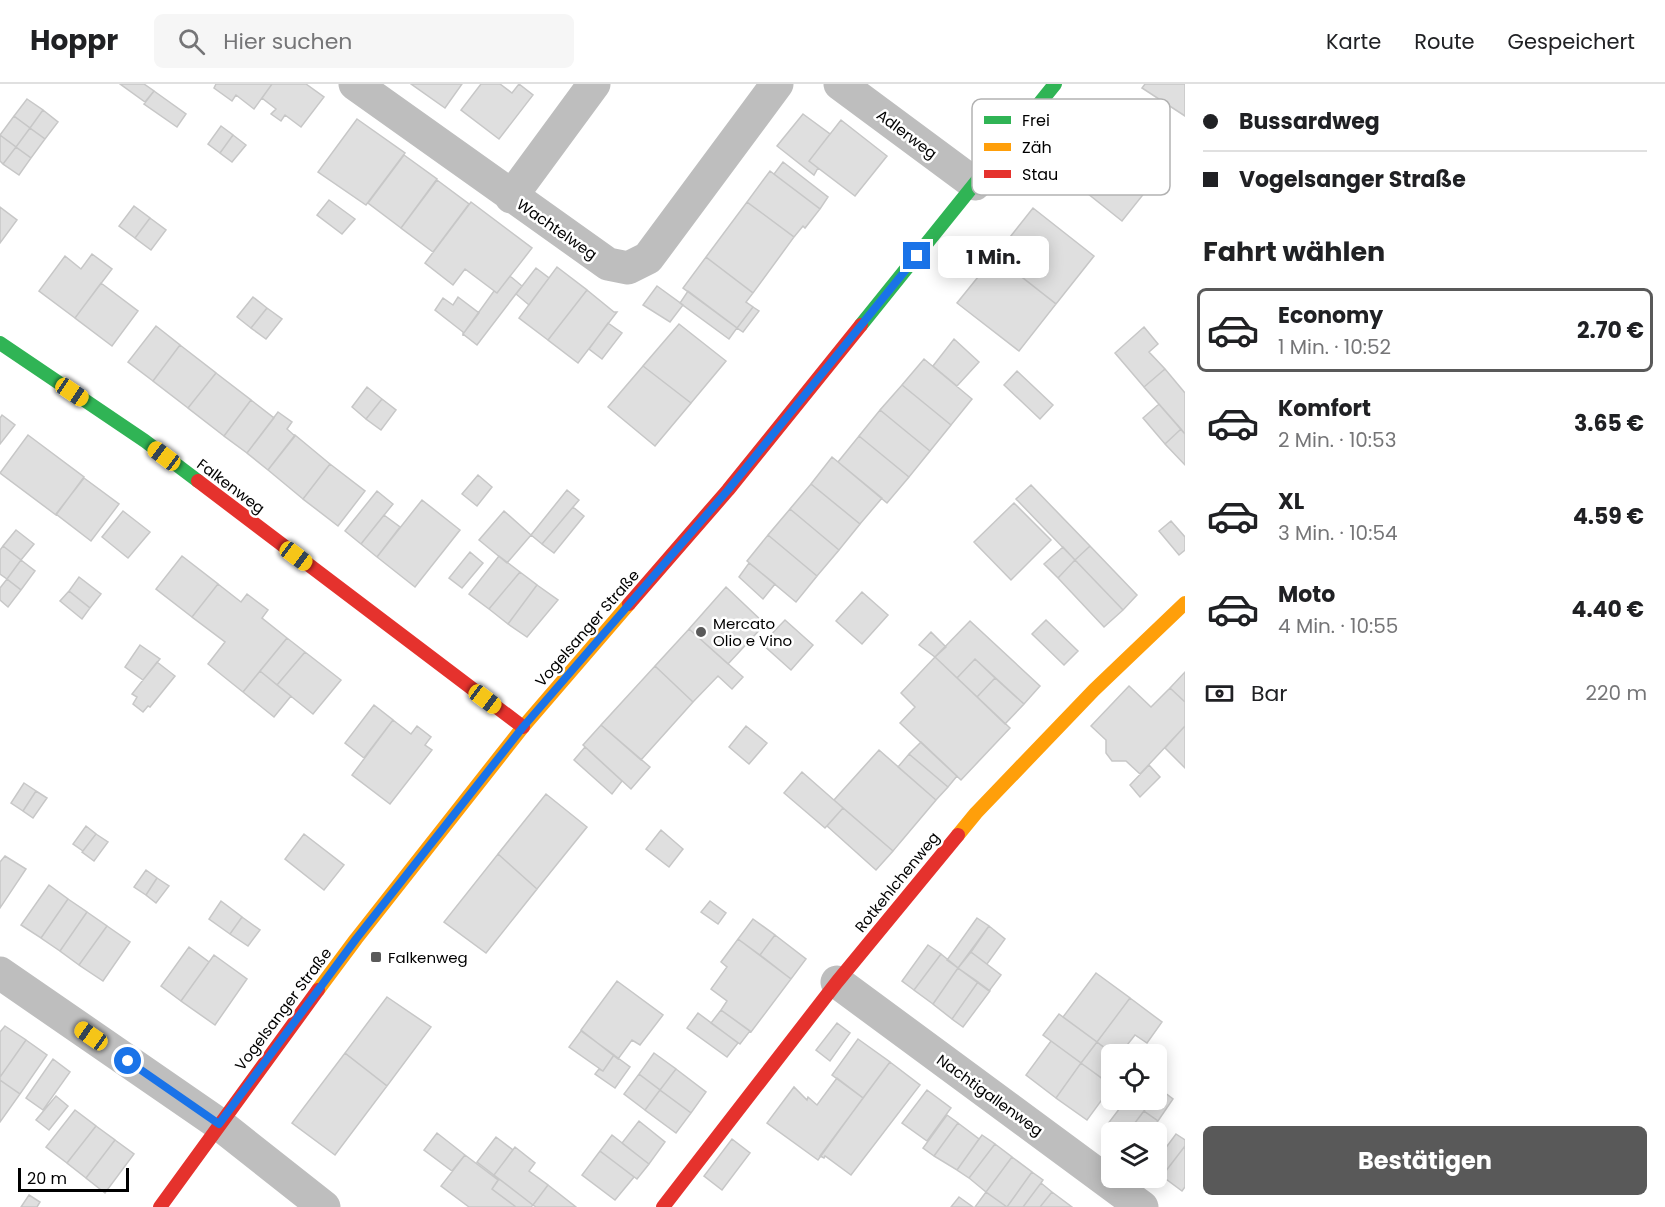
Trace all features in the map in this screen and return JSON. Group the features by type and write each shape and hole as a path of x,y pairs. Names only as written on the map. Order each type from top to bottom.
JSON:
{"street":[{"name":"Wachtelweg","path":"355,84 608,264 628,268 648,258 777,84"},
{"path":"511,196 594,84"},
{"name":"Adlerweg","path":"840,84 972,182"},
{"name":"Vogelsanger Straße","path":"1043,99 1055,84"},
{"name":"Vogelsanger Straße","path":"160,1207 356,939 523,727 728,490 972,188"},
{"name":"Falkenweg","path":"0,343 145,441 523,727"},
{"name":"Rotkehlchenweg","path":"663,1207 837,982 976,813 1094,690 1185,603"},
{"path":"0,973 219,1124 324,1207"},
{"name":"Nachtigallenweg","path":"837,982 1142,1207"}],"building":[{"path":"120,84 144,84 154,91 145,102"},
{"path":"216,84 272,84 254,109 236,95 232,101 214,88"},
{"path":"272,84 306,84 324,97 301,127 285,115 281,121 271,114 276,109 262,98"},
{"path":"411,84 462,84 445,108"},
{"path":"481,84 500,84 512,93 519,84 533,95 499,139 461,110"},
{"path":"1145,84 1185,84 1185,116 1170,106 1170,99 1159,99 1142,88"},
{"path":"154,91 186,114 177,127 144,104"},
{"path":"27,99 43,110 30,128 14,116"},
{"path":"43,110 58,122 45,139 30,128"},
{"path":"803,114 830,134 809,161 818,168 814,175 777,146"},
{"path":"14,116 30,128 16,147 0,135"},
{"path":"357,119 405,153 366,205 318,172"},
{"path":"841,120 887,156 855,196 809,161"},
{"path":"221,126 233,135 220,153 208,144"},
{"path":"30,128 45,139 31,158 16,147"},
{"path":"0,135 16,147 3,164 0,161"},
{"path":"233,135 246,145 232,162 220,153"},
{"path":"16,147 31,158 19,175 3,164"},
{"path":"404,155 437,179 401,228 368,203"},
{"path":"783,162 828,197 820,209 774,174"},
{"path":"770,171 820,209 805,228 803,226 794,237 747,202"},
{"path":"437,180 469,204 433,252 401,228"},
{"path":"1090,195 1143,195 1122,221"},
{"path":"329,200 355,219 342,234 317,215"},
{"path":"471,202 532,248 497,293 465,269 453,285 425,263"},
{"path":"747,202 794,237 753,293 706,257"},
{"path":"134,206 150,218 135,238 119,226"},
{"path":"0,207 17,220 0,243"},
{"path":"1033,208 1094,256 1056,304 995,256"},
{"path":"150,218 166,230 151,250 135,238"},
{"path":"92,254 112,269 75,318 39,291 65,256 81,269"},
{"path":"995,256 1056,304 1019,351 957,303"},
{"path":"706,257 753,293 746,302 753,307 737,328 683,288"},
{"path":"557,267 587,290 548,340 519,318"},
{"path":"536,268 549,278 529,305 516,294"},
{"path":"510,276 522,286 477,345 463,334 494,291 497,293"},
{"path":"101,283 138,311 112,346 75,318"},
{"path":"657,286 683,305 670,322 643,305"},
{"path":"587,290 617,312 578,363 548,340"},
{"path":"688,291 737,328 729,339 680,303"},
{"path":"253,297 267,308 251,328 237,317"},
{"path":"458,297 479,313 463,334 435,310 443,298 453,305"},
{"path":"753,307 759,311 743,332 737,328"},
{"path":"267,308 282,319 266,339 251,328"},
{"path":"608,323 622,333 602,359 589,349"},
{"path":"679,324 726,361 691,403 643,366"},
{"path":"156,326 180,345 153,381 128,362"},
{"path":"1144,327 1158,344 1149,352 1165,369 1144,387 1115,353"},
{"path":"954,339 979,362 957,386 933,366"},
{"path":"180,345 216,373 188,408 153,381"},
{"path":"924,359 972,399 951,425 902,385"},
{"path":"643,366 691,403 655,446 608,407"},
{"path":"1165,369 1185,393 1185,434 1144,387"},
{"path":"1017,371 1053,405 1040,419 1004,385"},
{"path":"216,373 251,400 224,436 188,408"},
{"path":"902,385 951,425 930,451 880,410"},
{"path":"367,387 382,399 366,419 352,407"},
{"path":"382,399 396,410 381,430 366,419"},
{"path":"251,400 274,418 247,453 224,436"},
{"path":"1159,404 1181,429 1165,444 1143,418"},
{"path":"880,410 930,451 909,477 859,436"},
{"path":"278,412 292,422 287,429 295,436 268,470 247,453"},
{"path":"2,415 15,425 0,444 0,418"},
{"path":"1181,429 1185,434 1185,465 1165,444"},
{"path":"28,435 84,477 56,515 0,473"},
{"path":"295,435 330,464 303,499 268,470"},
{"path":"859,436 909,477 887,503 838,462"},
{"path":"832,457 882,498 860,524 811,484"},
{"path":"330,464 365,491 338,526 303,499"},
{"path":"478,475 492,487 477,506 462,494"},
{"path":"84,478 119,504 91,541 56,514"},
{"path":"811,484 860,524 839,550 790,509"},
{"path":"1031,485 1090,546 1075,560 1016,499"},
{"path":"567,490 579,500 542,544 531,535"},
{"path":"377,491 393,504 361,544 345,531"},
{"path":"422,500 460,530 415,587 377,557"},
{"path":"1014,503 1051,540 1011,580 974,542"},
{"path":"573,507 584,516 554,553 542,544"},
{"path":"790,509 839,550 817,576 768,535"},
{"path":"123,511 150,532 128,558 102,537"},
{"path":"504,511 531,535 507,563 479,540"},
{"path":"384,515 400,527 377,557 361,544"},
{"path":"1171,521 1185,537 1185,550 1179,555 1159,531"},
{"path":"16,530 34,544 21,560 3,546"},
{"path":"768,535 817,576 796,602 747,561"},
{"path":"3,546 21,560 7,579 0,574 0,550"},
{"path":"1090,546 1137,595 1123,610 1075,560"},
{"path":"1063,547 1075,560 1058,578 1044,564"},
{"path":"470,552 483,563 462,588 449,578"},
{"path":"182,556 218,584 192,617 156,589"},
{"path":"499,556 520,572 489,609 469,594"},
{"path":"21,560 35,571 21,590 7,579"},
{"path":"1075,560 1123,610 1104,627 1058,578"},
{"path":"749,563 775,584 763,599 739,577"},
{"path":"520,572 537,585 508,624 489,609"},
{"path":"79,577 101,594 90,608 69,591"},
{"path":"7,579 21,590 8,607 0,600 0,588"},
{"path":"218,584 241,602 247,594 268,610 262,618 287,638 243,692 208,664 225,642 192,617"},
{"path":"537,585 558,600 527,637 508,624"},
{"path":"726,587 765,624 728,664 689,629"},
{"path":"69,591 90,608 82,619 60,601"},
{"path":"862,592 888,615 862,644 836,621"},
{"path":"785,620 813,645 791,670 762,644"},
{"path":"1046,620 1078,651 1064,665 1032,634"},
{"path":"970,621 1040,686 1024,704 975,659 957,678 935,657"},
{"path":"689,629 743,677 732,689 718,676 693,702 655,666"},
{"path":"931,632 946,647 935,657 919,645"},
{"path":"287,638 305,652 277,685 260,671"},
{"path":"140,645 160,659 143,680 125,667"},
{"path":"305,652 341,680 313,714 277,685"},
{"path":"935,657 1010,728 961,780 900,723 915,707 901,693"},
{"path":"975,659 995,678 977,697 957,678"},
{"path":"157,662 175,676 150,707 148,706 143,712 133,704 137,697 132,694"},
{"path":"655,666 693,702 641,760 601,725"},
{"path":"260,671 291,696 274,717 243,692"},
{"path":"1185,672 1185,702 1170,688"},
{"path":"995,678 1024,704 1005,724 977,697"},
{"path":"1129,686 1151,707 1170,688 1185,702 1185,726 1140,774 1126,761 1112,761 1106,753 1106,740 1091,726"},
{"path":"374,705 393,720 364,758 345,743"},
{"path":"393,720 411,734 417,726 431,737 425,745 432,750 390,804 352,775"},
{"path":"601,725 650,767 631,789 583,745"},
{"path":"746,726 767,743 749,764 729,747"},
{"path":"1185,726 1185,768 1165,748"},
{"path":"921,742 957,776 948,787 909,754"},
{"path":"585,747 622,781 612,794 574,760"},
{"path":"879,750 936,800 893,851 834,800"},
{"path":"909,754 948,787 936,800 898,767"},
{"path":"1149,765 1160,777 1140,797 1130,785"},
{"path":"802,772 843,808 825,828 784,793"},
{"path":"24,783 36,791 23,811 11,803"},
{"path":"36,791 47,798 33,818 23,811"},
{"path":"546,794 587,827 537,889 498,854"},
{"path":"843,808 893,851 876,870 827,826"},
{"path":"86,826 96,834 83,851 73,844"},
{"path":"661,830 683,849 669,867 646,849"},
{"path":"96,834 108,842 94,861 82,852"},
{"path":"304,834 344,865 324,890 285,859"},
{"path":"498,854 537,889 486,953 444,922"},
{"path":"5,856 26,869 0,908 0,862"},
{"path":"146,870 157,878 146,895 134,887"},
{"path":"157,878 169,886 156,903 146,895"},
{"path":"49,885 68,899 41,938 21,925"},
{"path":"68,899 87,912 60,951 41,938"},
{"path":"221,901 242,917 230,934 209,919"},
{"path":"710,901 726,913 718,924 701,912"},
{"path":"87,912 107,926 79,965 60,951"},
{"path":"242,917 260,930 248,946 230,934"},
{"path":"977,918 989,926 958,968 947,960"},
{"path":"753,919 775,935 760,955 738,939"},
{"path":"107,926 130,942 103,981 79,965"},
{"path":"989,926 1005,939 987,964 971,952"},
{"path":"775,935 806,959 791,979 760,955"},
{"path":"738,939 791,979 751,1032 721,1010 727,1001 711,989 727,967 721,962"},
{"path":"928,945 941,954 914,990 902,981"},
{"path":"189,947 209,962 181,1001 161,986"},
{"path":"971,952 1001,975 989,991 958,968"},
{"path":"941,954 958,968 933,1004 914,990"},
{"path":"214,955 247,979 215,1025 181,1001"},
{"path":"958,968 978,982 952,1019 933,1004"},
{"path":"1096,973 1130,998 1097,1042 1063,1017"},
{"path":"617,981 663,1015 640,1045 632,1040 618,1059 581,1030"},
{"path":"978,982 990,991 963,1027 952,1019"},
{"path":"387,997 431,1027 387,1086 345,1053"},
{"path":"1130,998 1162,1022 1147,1043 1135,1035 1128,1044 1101,1045 1097,1042"},
{"path":"721,1010 750,1031 740,1044 711,1023"},
{"path":"698,1013 738,1043 727,1057 687,1028"},
{"path":"1059,1014 1097,1042 1081,1063 1043,1035"},
{"path":"837,1023 850,1033 830,1061 816,1050"},
{"path":"5,1026 26,1040 0,1077 0,1032"},
{"path":"581,1031 614,1055 603,1071 569,1047"},
{"path":"858,1039 890,1062 863,1098 832,1075"},
{"path":"26,1040 47,1055 20,1094 0,1080 0,1077"},
{"path":"1051,1041 1081,1063 1056,1098 1026,1075"},
{"path":"1097,1042 1101,1045 1101,1078 1081,1063"},
{"path":"345,1053 387,1086 335,1155 292,1123"},
{"path":"654,1053 676,1069 660,1090 639,1074"},
{"path":"614,1055 630,1067 615,1088 595,1074 599,1069 603,1071"},
{"path":"53,1059 70,1072 43,1110 26,1098"},
{"path":"890,1062 920,1085 851,1175 825,1156 824,1158 820,1156"},
{"path":"1081,1063 1101,1078 1101,1101 1087,1120 1056,1098"},
{"path":"676,1069 706,1092 691,1113 660,1090"},
{"path":"639,1074 660,1090 645,1110 624,1094"},
{"path":"837,1078 863,1098 818,1160 767,1123 794,1087 807,1100 808,1097 817,1105"},
{"path":"0,1080 20,1094 0,1122"},
{"path":"660,1090 691,1113 676,1133 645,1110"},
{"path":"927,1090 951,1108 927,1141 902,1123"},
{"path":"1167,1094 1173,1099 1167,1108"},
{"path":"56,1096 68,1106 49,1130 36,1120"},
{"path":"75,1110 96,1126 67,1163 46,1147"},
{"path":"1118,1110 1145,1110 1136,1122 1109,1122"},
{"path":"1145,1110 1166,1110 1158,1121"},
{"path":"1144,1111 1158,1121 1157,1122 1136,1122"},
{"path":"947,1115 958,1123 934,1156 923,1148"},
{"path":"639,1121 665,1142 649,1164 622,1143"},
{"path":"958,1123 979,1139 957,1170 934,1156"},
{"path":"96,1126 115,1140 86,1178 67,1163"},
{"path":"437,1133 465,1155 452,1171 424,1150"},
{"path":"1176,1134 1185,1140 1185,1146 1167,1169 1167,1146"},
{"path":"612,1135 649,1164 637,1179 600,1151"},
{"path":"982,1135 995,1144 969,1178 957,1170"},
{"path":"496,1137 513,1150 494,1175 477,1162"},
{"path":"732,1139 750,1153 722,1190 704,1176"},
{"path":"115,1140 134,1154 105,1193 86,1178"},
{"path":"995,1144 1012,1157 986,1192 969,1178"},
{"path":"1185,1146 1185,1187 1182,1191 1167,1180 1167,1169"},
{"path":"515,1147 535,1163 529,1171 548,1185 533,1205 494,1175"},
{"path":"600,1151 634,1177 615,1200 582,1175"},
{"path":"465,1155 498,1180 492,1189 516,1207 469,1207 441,1186"},
{"path":"1012,1157 1032,1172 1007,1207 986,1192"},
{"path":"1032,1172 1043,1180 1041,1183 1023,1207 1007,1207"},
{"path":"499,1179 533,1205 516,1207 492,1189"},
{"path":"1041,1183 1052,1192 1040,1207 1023,1207"},
{"path":"548,1185 576,1207 536,1207 533,1205"},
{"path":"986,1192 1007,1207 975,1207"},
{"path":"1052,1192 1072,1207 1040,1207"},
{"path":"29,1195 40,1202 37,1207 21,1207"},
{"path":"959,1197 973,1207 951,1207"}],"traffic: fast":[{"path":"1043,99 1055,84"},
{"path":"861,325 972,187"},
{"path":"0,343 145,441 198,481"}],"traffic: slow":[{"path":"958,835 976,813 1094,690 1185,603"},
{"path":"318,990 523,727 629,604"}],"traffic: jam":[{"path":"629,604 728,490 861,325"},
{"path":"198,481 523,727"},
{"path":"663,1207 837,982 958,835"},
{"path":"160,1207 318,990"}],"place":[{"name":"Mercato Olio e Vino","path":"701,632"},
{"name":"Falkenweg","path":"376,957"}],"route":[{"path":"128,1061 219,1124 356,939 523,727 728,490 917,256"}]}
